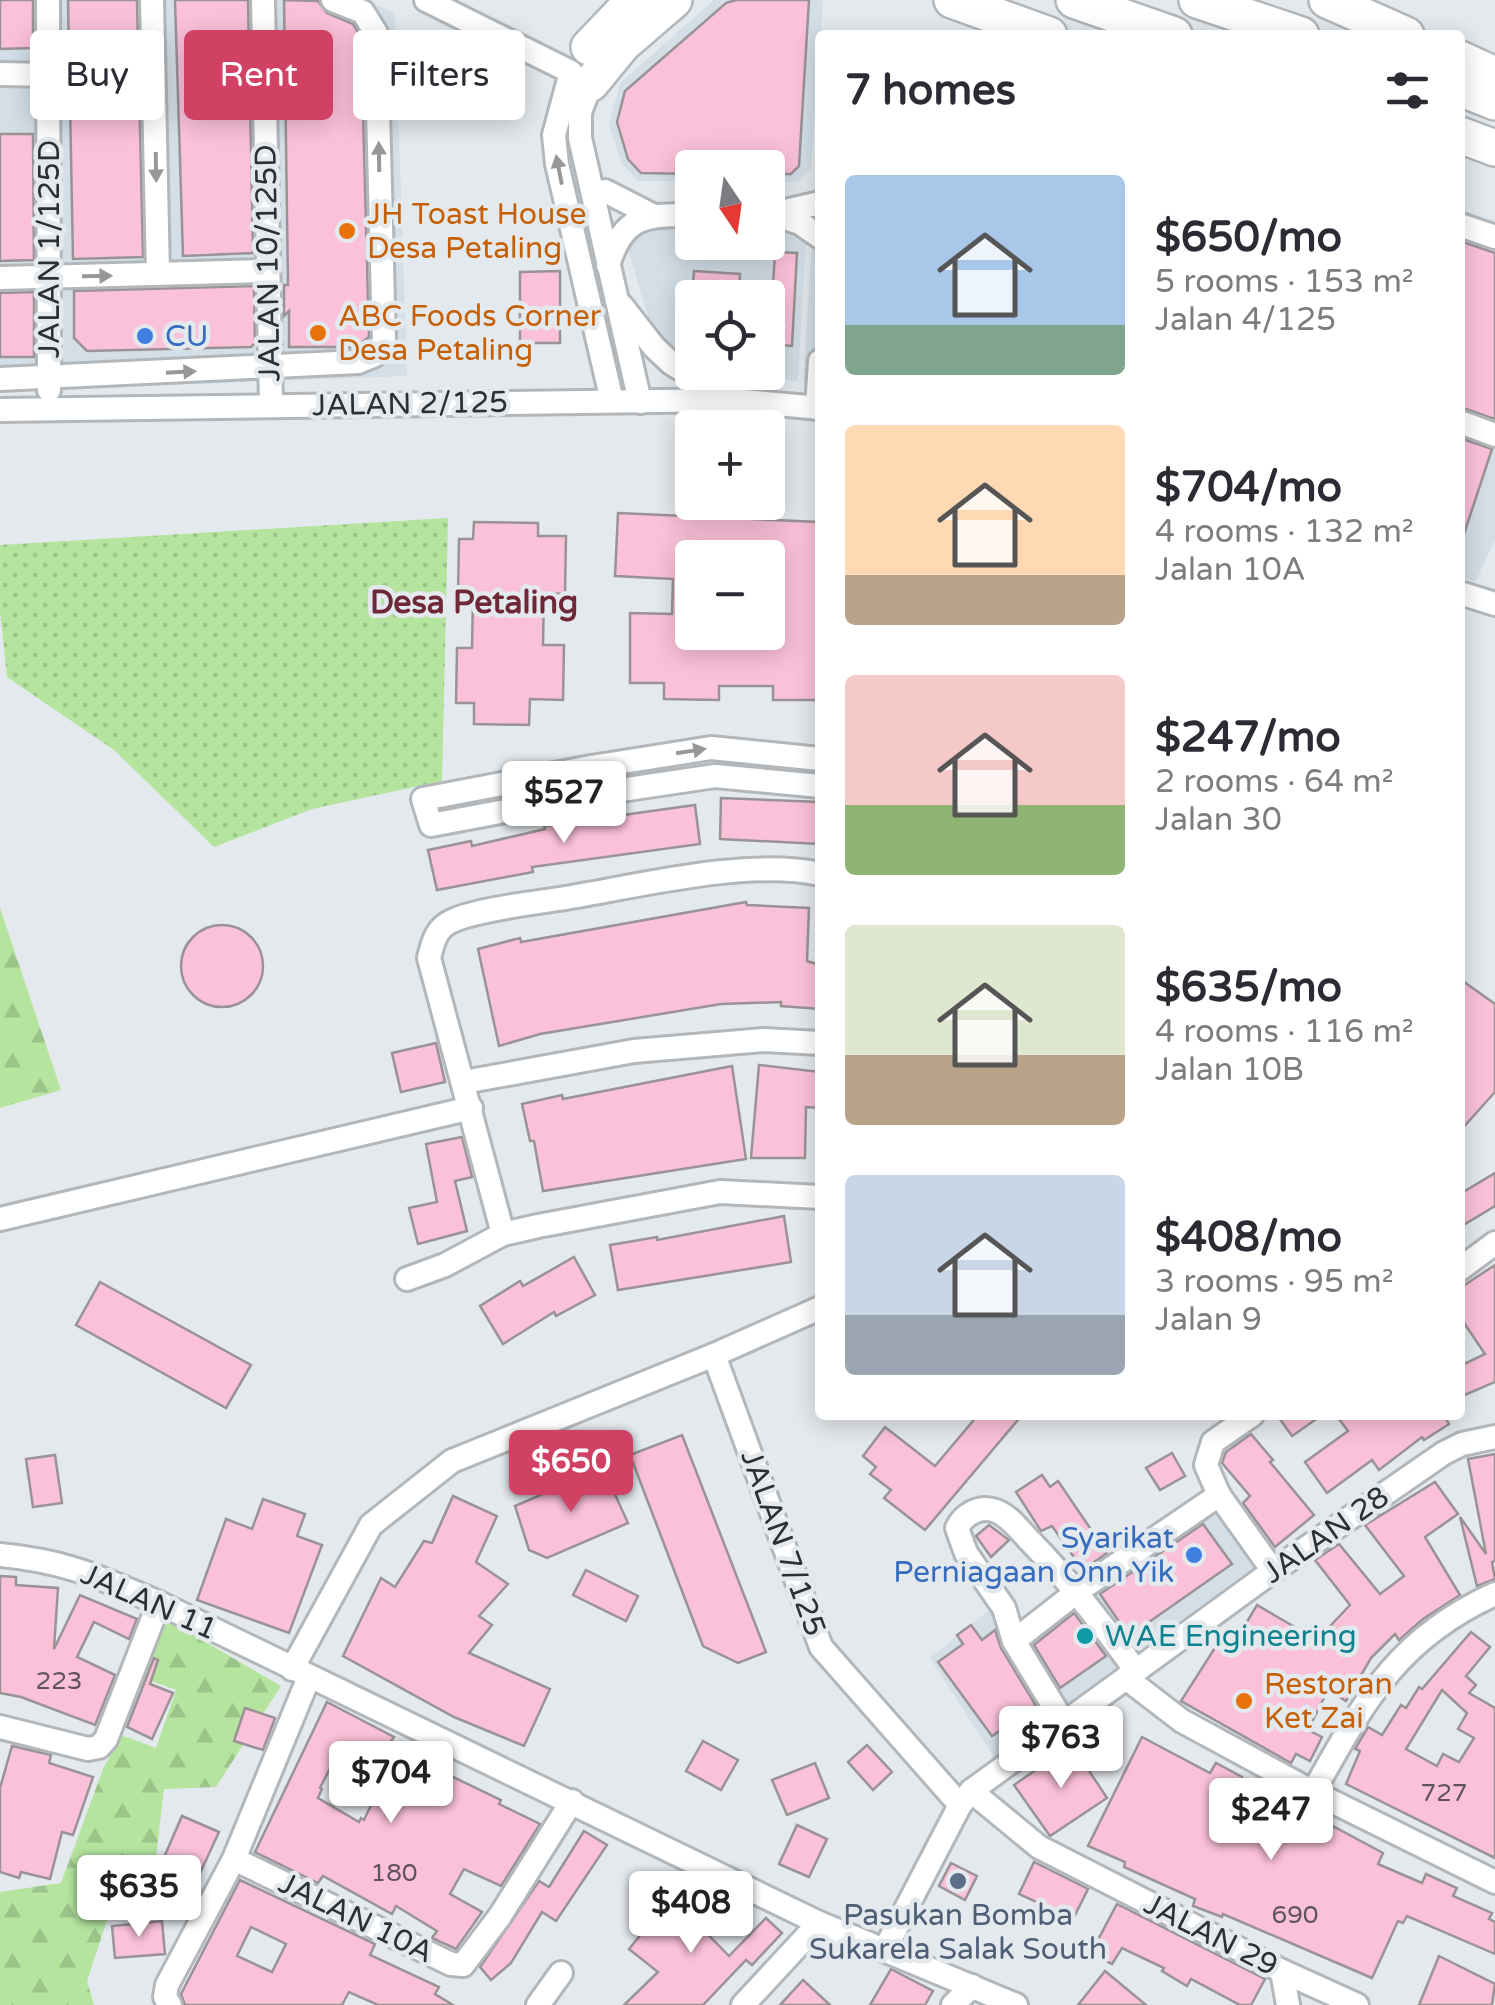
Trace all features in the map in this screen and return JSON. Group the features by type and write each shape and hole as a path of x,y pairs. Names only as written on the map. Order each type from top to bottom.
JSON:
{"highway":[{"path":"581,78 589,47 634,0"},
{"path":"581,78 674,0"},
{"path":"952,0 1035,30"},
{"path":"1074,0 1160,30"},
{"path":"1197,0 1286,30"},
{"path":"1328,0 1395,30"},
{"path":"1465,61 1495,75"},
{"path":"1465,90 1495,102"},
{"path":"1465,137 1495,148"}],"street":[{"name":"JALAN 1/125D","path":"48,0 48,30"},
{"path":"152,0 158,274"},
{"name":"JALAN 10/125D","path":"263,0 271,406"},
{"path":"49,378 358,362 375,355 384,342 376,33 363,12 333,0"},
{"path":"426,0 581,78"},
{"path":"0,74 30,75"},
{"path":"581,78 580,138 640,402"},
{"path":"581,78 554,135 612,401"},
{"name":"JALAN 1/125D","path":"48,120 49,408"},
{"path":"606,191 652,214 675,215"},
{"path":"785,212 815,204"},
{"path":"608,266 624,230 652,214"},
{"path":"785,219 815,234"},
{"path":"1465,227 1495,237"},
{"path":"0,278 268,272"},
{"path":"616,299 654,347 672,363 732,400"},
{"name":"JALAN 1/125D","path":"0,379 49,378"},
{"name":"JALAN 2/125","path":"0,410 732,400 815,408"},
{"path":"1465,424 1495,435"},
{"path":"1465,595 1495,604"},
{"path":"815,758 711,748 423,799 430,825 716,776 815,786"},
{"path":"503,1234 429,958 434,936 452,921 518,906 740,871 815,874"},
{"path":"464,1082 634,1051 764,1040 815,1043"},
{"path":"0,1218 471,1108"},
{"path":"408,1279 445,1265 503,1234 720,1192 815,1197"},
{"path":"1465,1265 1495,1243"},
{"path":"170,2005 165,1998 167,1985 234,1859 300,1673 371,1525 452,1461 815,1310"},
{"name":"JALAN 7/125","path":"714,1355 821,1647 965,1798"},
{"path":"1245,1420 1212,1442 1206,1465 1219,1495 1273,1571"},
{"name":"JALAN 28","path":"885,1949 965,1798 1273,1571 1444,1453 1462,1444 1495,1437"},
{"path":"1014,1641 1078,1591 1219,1495"},
{"path":"1064,1723 1014,1641 999,1598 958,1537 957,1528 963,1517 983,1509 1002,1514 1078,1591 1131,1674 1182,1721 1313,1792 1495,1882"},
{"name":"JALAN 11","path":"0,1555 50,1560 78,1568 159,1603 819,1922 1016,2005"},
{"path":"1313,1792 1369,1695 1402,1657 1443,1622 1495,1594"},
{"path":"0,1727 88,1749 99,1747 106,1739 159,1603"},
{"name":"JALAN 29","path":"965,1798 1038,1847 1357,2005"},
{"name":"JALAN 10A","path":"234,1859 451,1964 463,1965 500,1916 572,1801"},
{"path":"743,2005 819,1922"},
{"path":"1282,1971 1288,2005"},
{"path":"538,2005 561,1973"},
{"path":"954,2005 972,1986"}],"shaded area":[{"path":"0,0 365,0 395,13 396,30 353,30 353,120 399,120 407,376 0,391"},
{"path":"714,0 823,0 821,30 815,30 811,168 797,182 785,182 785,150 675,150 675,181 638,181 622,164 609,125 620,83"},
{"path":"815,198 815,383 803,382"},
{"path":"1465,211 1495,221 1495,540 1475,582 1465,578"},
{"path":"645,226 675,226 675,260 785,260 785,226 790,226 806,242 798,381 785,380 785,280 675,280 675,355 654,338 627,245"},
{"path":"1219,1502 1265,1569 997,1762 930,1658 994,1606 1012,1646"}],"green space":[{"path":"448,518 442,781 312,809 214,847 114,750 7,677 0,611 0,545"},
{"path":"0,908 61,1090 0,1108"},
{"path":"163,1617 281,1686 216,1787 164,1789 150,1908 108,1917 87,1981 94,2005 0,2005 0,1892 61,1883 103,1769 121,1735 156,1748 176,1690 141,1677"}],"building":[{"path":"0,0 33,0 30,48 0,49"},
{"path":"68,0 137,0 138,30 69,30"},
{"path":"175,0 248,0 249,30 184,30 184,120 250,120 253,253 183,256"},
{"path":"284,0 318,1 327,13 353,24 357,30 353,30 353,120 363,120 369,337 355,347 289,347 289,311 284,316 284,285 288,285 286,120 333,120 333,30 284,30"},
{"path":"809,0 799,166 785,174 785,150 675,150 675,174 641,173 628,159 617,122 625,91 726,3"},
{"path":"70,120 140,120 143,257 73,259"},
{"path":"0,134 33,134 34,260 0,261"},
{"path":"1465,243 1495,253 1495,419 1465,409"},
{"path":"785,252 797,253 792,346 785,345 785,280 773,280 775,260 785,260"},
{"path":"560,271 560,343 520,343 520,272"},
{"path":"694,271 740,274 740,280 693,280"},
{"path":"254,286 255,343 251,347 87,351 74,338 74,291"},
{"path":"34,292 34,357 0,357 0,293"},
{"path":"1465,440 1492,449 1465,531"},
{"path":"618,513 675,516 675,520 815,522 815,700 773,700 773,686 719,686 719,700 664,699 664,683 630,683 630,613 672,614 673,579 615,576"},
{"path":"474,522 538,523 538,536 566,536 565,594 544,593 543,645 564,645 563,700 530,699 529,725 474,724 474,703 456,703 457,648 472,648 473,595 458,594 459,539 473,539"},
{"path":"721,798 815,802 815,844 720,839"},
{"path":"695,805 700,844 532,867 533,872 437,890 428,850 471,841 472,846 545,829 544,826"},
{"path":"746,902 809,908 807,961 815,963 815,1009 781,1006 781,1002 721,1004 540,1034 499,1046 478,949 520,938 521,942"},
{"path":"222,925 251,937 263,966 251,995 222,1007 193,995 181,966 193,937"},
{"path":"1465,983 1495,1004 1495,1092 1465,1125"},
{"path":"436,1043 445,1082 401,1092 392,1053"},
{"path":"759,1065 815,1071 815,1108 806,1107 805,1158 751,1158"},
{"path":"732,1066 746,1159 543,1191 522,1104"},
{"path":"462,1137 472,1177 455,1181 467,1231 418,1244 409,1208 437,1202 426,1144"},
{"path":"1495,1173 1495,1206 1465,1224 1465,1191"},
{"path":"784,1216 791,1262 618,1290 610,1245"},
{"path":"574,1257 595,1295 556,1316 554,1312 503,1344 480,1306 520,1281 523,1286"},
{"path":"1495,1265 1495,1382 1465,1395 1465,1364 1485,1354 1465,1324 1465,1285"},
{"path":"100,1282 251,1365 226,1408 76,1325"},
{"path":"974,1420 1018,1420 925,1530 884,1498 891,1490 870,1474 876,1467 863,1456 885,1427 935,1466"},
{"path":"1281,1420 1315,1420 1292,1436"},
{"path":"1340,1420 1447,1420 1449,1424 1424,1440 1422,1437 1379,1470 1372,1460 1327,1493 1305,1462 1348,1431"},
{"path":"1251,1434 1314,1515 1275,1547 1243,1503 1250,1496 1222,1463 1226,1452"},
{"path":"682,1435 766,1652 738,1663 703,1646 630,1455"},
{"path":"1172,1453 1185,1476 1160,1490 1146,1468"},
{"path":"1495,1454 1495,1579 1477,1586 1460,1517 1486,1554 1468,1459"},
{"path":"55,1455 62,1503 33,1507 26,1459"},
{"path":"603,1468 628,1523 547,1558 529,1550 515,1506"},
{"path":"1042,1475 1050,1487 1058,1481 1107,1553 1083,1570 1052,1526 1041,1531 1016,1492"},
{"path":"1435,1482 1458,1514 1425,1537 1460,1595 1399,1640 1395,1634 1371,1658 1346,1701 1328,1690 1308,1730 1322,1737 1310,1761 1296,1754 1291,1763 1181,1701 1220,1640 1232,1647 1257,1605 1317,1640 1350,1605 1315,1560 1339,1544 1380,1594 1404,1576 1365,1525"},
{"path":"453,1496 497,1516 476,1562 508,1584 479,1616 492,1625 469,1653 550,1689 524,1746 454,1717 343,1656 381,1578 395,1587 424,1541 432,1543"},
{"path":"263,1499 305,1514 297,1536 322,1545 289,1633 197,1600 226,1519 252,1529"},
{"path":"1203,1524 1232,1564 1129,1636 1100,1594"},
{"path":"989,1525 1009,1540 991,1557 976,1536"},
{"path":"586,1570 638,1596 626,1621 573,1595"},
{"path":"0,1576 16,1577 16,1585 58,1588 54,1649 80,1595 137,1619 129,1639 94,1622 77,1657 115,1675 95,1725 0,1693"},
{"path":"1074,1613 1106,1656 1060,1688 1034,1645"},
{"path":"971,1625 982,1640 995,1630 1001,1648 1036,1706 992,1736 938,1662 963,1644 957,1635"},
{"path":"1471,1632 1490,1647 1466,1676 1476,1685 1469,1693 1495,1708 1495,1858 1346,1784 1360,1751 1355,1749 1368,1727 1382,1735 1401,1705 1406,1708 1419,1687 1422,1689","holes":["1442,1690 1467,1713 1458,1729 1474,1738 1459,1762 1443,1754 1437,1766 1406,1749"]},
{"path":"154,1658 158,1660 150,1684 173,1693 152,1739 127,1727"},
{"path":"327,1702 394,1737 391,1741 428,1758 426,1764 501,1800 499,1804 540,1824 501,1886 464,1869 450,1894 482,1912 456,1949 432,1938 437,1931 396,1906 392,1914 323,1876 318,1883 255,1852","holes":["339,1751 386,1774 364,1820 359,1822 318,1798"]},
{"path":"245,1708 275,1718 263,1750 234,1741"},
{"path":"1142,1737 1210,1773 1216,1763 1242,1777 1236,1787 1281,1809 1288,1795 1321,1813 1318,1818 1383,1853 1378,1864 1422,1883 1426,1874 1457,1888 1453,1896 1492,1913 1489,1919 1495,1922 1495,1954 1407,1916 1403,1923 1398,1921 1372,1978 1223,1914 1222,1917 1193,1906 1195,1899 1088,1846"},
{"path":"703,1741 738,1760 721,1790 686,1771"},
{"path":"867,1745 892,1772 873,1790 848,1762"},
{"path":"1072,1745 1107,1798 1050,1836 1014,1785"},
{"path":"12,1746 51,1755 49,1763 93,1777 73,1835 62,1832 50,1879 21,1872 19,1878 0,1872 0,1788"},
{"path":"815,1763 829,1798 787,1815 772,1780"},
{"path":"182,1816 219,1832 184,1908 148,1894"},
{"path":"797,1825 827,1839 809,1877 779,1864"},
{"path":"584,1831 607,1845 556,1921 542,1912 511,1963 491,1980 480,1967 539,1881 549,1887"},
{"path":"1034,1862 1088,1889 1073,1919 1019,1894"},
{"name":"Pasukan Bomba Sukarela Salak South","path":"951,1863 977,1876 965,1900 939,1886"},
{"path":"240,1880 375,1944 370,1955 439,1987 435,1994 453,2005 378,2005 349,1992 342,2005 185,2005 181,1994","holes":["251,1927 286,1944 272,1972 237,1956"]},
{"path":"680,1887 706,1905 694,1920 729,1956 766,1918 782,1933 752,1965 746,1960 703,2005 624,2005 658,1972 629,1949 647,1927 650,1929"},
{"path":"1117,1904 1265,1979 1251,2005 1240,2005 1191,1979 1187,1986 1162,1971 1164,1968 1122,1948 1112,1964 1091,1953"},
{"path":"162,1921 165,1954 115,1958 112,1926"},
{"path":"1439,1956 1495,1984 1492,2005 1419,2005"},
{"path":"891,1969 933,1991 925,2005 870,2005"},
{"path":"1105,1971 1146,2005 1078,2005"},
{"path":"803,1980 830,2005 780,2005"}],"place":[{"name":"JH Toast House Desa Petaling","path":"347,231"},
{"name":"ABC Foods Corner Desa Petaling","path":"318,333"},
{"name":"CU","path":"145,336"},
{"name":"Syarikat Perniagaan Onn Yik","path":"1194,1555"},
{"name":"WAE Engineering","path":"1085,1636"},
{"name":"Restoran Ket Zai","path":"1244,1701"},
{"name":"Pasukan Bomba Sukarela Salak South","path":"958,1881"}],"district":[{"name":"Desa Petaling","path":"474,603"}]}
